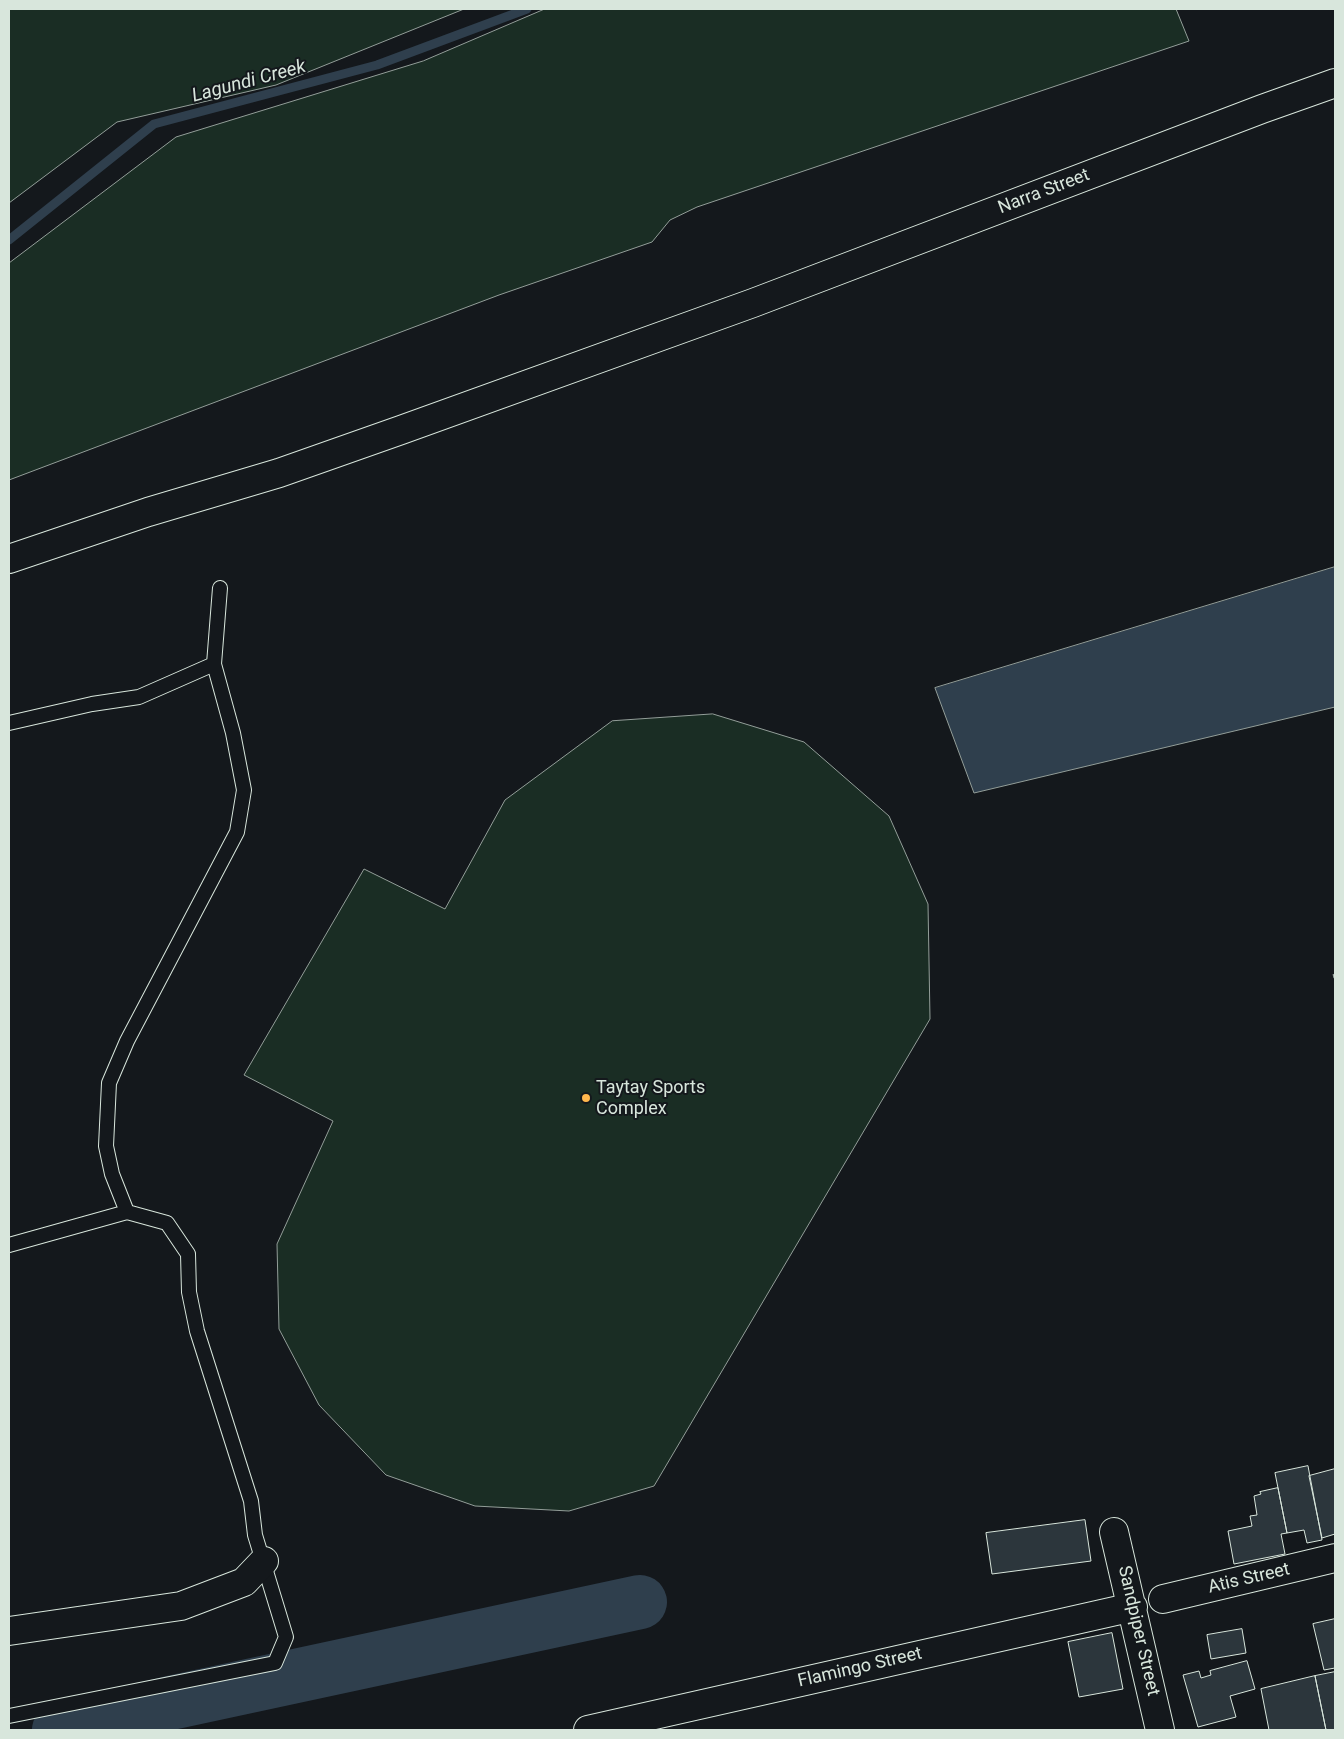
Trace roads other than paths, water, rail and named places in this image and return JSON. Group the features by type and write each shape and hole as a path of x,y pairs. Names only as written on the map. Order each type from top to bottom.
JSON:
{"street":[{"name":"Narra Street","path":"9,559 148,512 288,469 753,303 1335,83"},
{"name":"Sandpiper Street","path":"1114,1532 1133,1607 1160,1730"},
{"name":"Atis Street","path":"1163,1599 1335,1558"},
{"path":"9,1631 181,1606 244,1582 264,1561"},
{"name":"Flamingo Street","path":"588,1730 1133,1607"}],"lane":[{"path":"127,1212 112,1174 106,1146 109,1083 127,1041 237,832 244,790 233,733 214,664 220,588"},
{"path":"9,723 92,704 139,697 214,664"},
{"path":"9,1245 127,1212 167,1223 188,1254 188,1292 197,1331 251,1501 255,1535 286,1638 275,1663 9,1716"}],"water":[{"path":"1335,567 1335,707 974,793 935,688"}],"waterway":[{"name":"Lagundi Creek","path":"9,240 154,124 377,65 527,9"},
{"path":"59,1730 170,1703 640,1602"}],"place":[{"name":"Taytay Sports Complex","path":"586,1098"}]}
